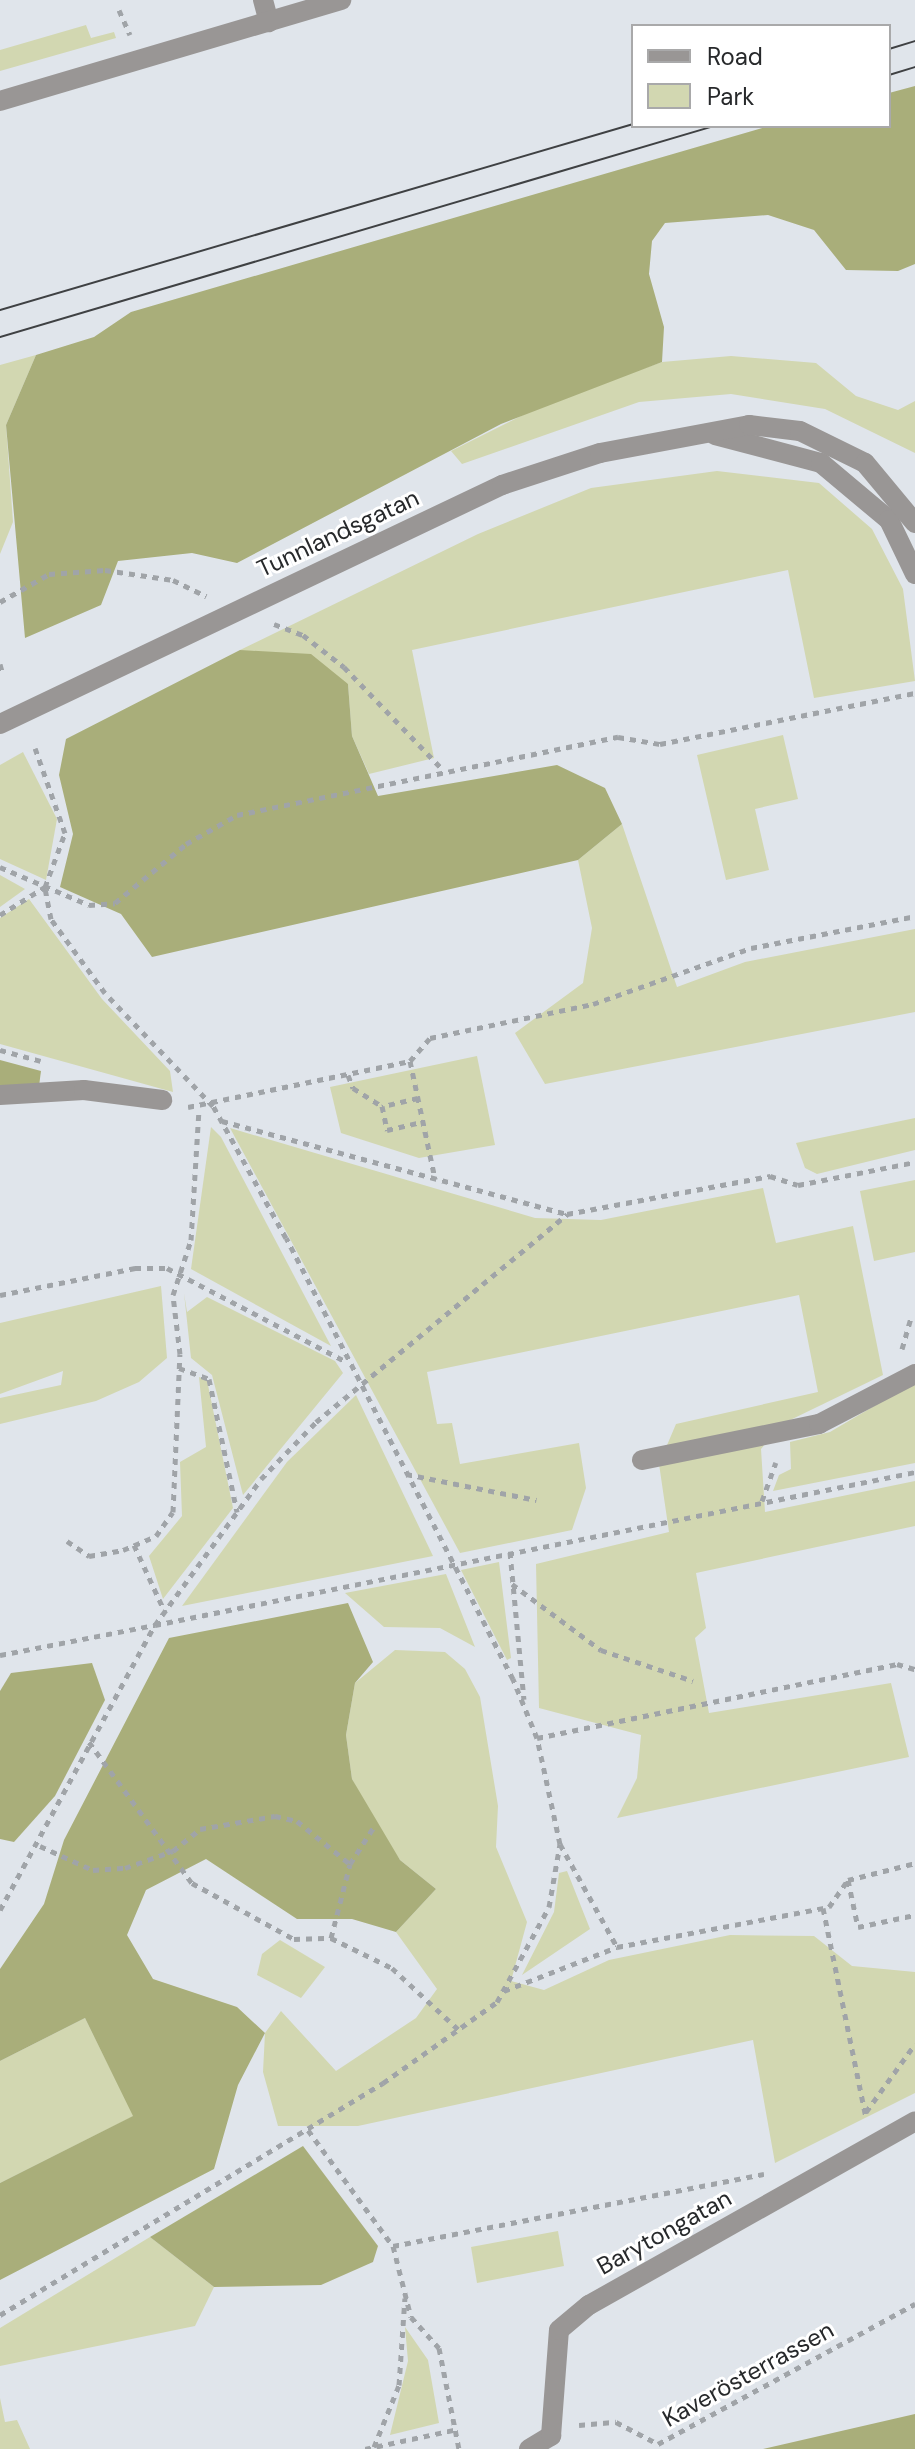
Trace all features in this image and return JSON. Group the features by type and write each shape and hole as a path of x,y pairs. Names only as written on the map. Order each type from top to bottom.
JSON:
{"street":[{"path":"263,0 269,22"},
{"path":"0,101 341,0"},
{"name":"Tunnlandsgatan","path":"0,724 237,610 530,475 600,453 715,435 749,425 821,438 889,484 915,523"},
{"name":"Tunnlandsgatan","path":"715,435 821,463 889,520 915,574"},
{"path":"0,1095 84,1090 162,1100"},
{"path":"642,1460 819,1424 915,1374"},
{"name":"Barytongatan","path":"551,2436 554,2350 569,2322 915,2121"},
{"path":"529,2449 551,2436"}],"path":[{"path":"0,602 49,574 105,570 173,580 237,610 303,635 444,771"},
{"path":"0,664 3,675"},
{"path":"0,867 89,905 115,903 186,844 237,815 618,737 660,744 915,693"},
{"path":"35,748 65,833 45,887 51,919 105,993 213,1106 222,1121 525,1707 537,1738 560,1844 617,1947"},
{"path":"0,915 45,887"},
{"path":"162,1100 199,1109 410,1061 430,1038 593,1004 751,948 915,916"},
{"path":"410,1061 435,1179"},
{"path":"348,1075 353,1088 382,1106 418,1098"},
{"path":"382,1106 387,1130 423,1122"},
{"path":"67,1541 89,1556 134,1545 166,1528 173,1512 179,1368 173,1295 191,1240 199,1109"},
{"path":"222,1121 567,1214 770,1176 798,1185 915,1162"},
{"path":"0,1910 40,1846 89,1742 155,1625 237,1512 357,1382 567,1214"},
{"path":"0,1295 135,1268 181,1272 344,1360"},
{"path":"179,1368 209,1379 237,1512"},
{"path":"762,1502 778,1434"},
{"path":"0,1655 915,1472"},
{"path":"405,1473 536,1500"},
{"path":"134,1545 165,1612"},
{"path":"510,1552 525,1707"},
{"path":"512,1584 601,1650 693,1681"},
{"path":"537,1738 897,1664 915,1669"},
{"path":"89,1742 173,1851 192,1883 294,1939 331,1938 392,1968 461,2032"},
{"path":"40,1846 93,1870 173,1851 200,1829 275,1816 297,1821 350,1864"},
{"path":"331,1938 350,1864 375,1825"},
{"path":"0,2315 308,2130 461,2032 502,1992 549,1907 560,1844"},
{"path":"502,1992 617,1947 823,1908 848,1880 915,1863"},
{"path":"848,1880 858,1927 915,1915"},
{"path":"823,1908 868,2125"},
{"path":"865,2113 915,2044"},
{"path":"308,2130 393,2246 411,2317 439,2348 459,2449"},
{"path":"393,2246 754,2172 778,2177"},
{"path":"374,2447 399,2385 406,2295"},
{"name":"Kaverösterrassen","path":"551,2436 585,2423 616,2422 658,2444 915,2304"},
{"path":"365,2449 455,2430"}],"green space":[{"path":"86,25 91,38 114,32 116,38 0,71 0,50"},
{"path":"915,86 915,264 898,271 846,270 814,230 768,215 665,223 652,241 649,274 664,327 662,362 501,424 237,563 192,553 118,561 101,605 25,638 6,425 36,355 94,337 131,312 762,128 891,128 891,92"},
{"path":"36,355 6,425 13,522 0,554 0,365"},
{"path":"731,356 816,363 856,396 898,410 915,401 915,453 825,409 731,394 639,402 462,464 451,451 551,401 662,362"},
{"path":"717,471 819,483 872,529 903,589 915,681 814,698 788,570 412,650 434,758 369,774 352,736 348,684 240,650 478,534 591,488"},
{"path":"240,650 311,654 348,684 352,736 378,796 557,765 605,788 622,824 578,860 152,957 121,914 60,887 73,834 59,775 66,739"},
{"path":"783,735 798,799 755,809 769,870 726,880 697,755"},
{"path":"23,752 57,819 46,880 0,859 0,765"},
{"path":"622,824 677,987 745,962 915,929 915,1012 545,1084 515,1033 583,983 592,928 578,860"},
{"path":"0,875 25,889 0,907"},
{"path":"29,899 102,999 170,1071 173,1092 0,1044 0,918"},
{"path":"477,1056 495,1145 419,1158 341,1133 330,1087"},
{"path":"0,1060 41,1071 39,1086 0,1085"},
{"path":"915,1118 915,1150 817,1174 805,1168 796,1143"},
{"path":"211,1127 221,1137 331,1346 191,1269"},
{"path":"230,1128 535,1218 601,1220 763,1188 776,1243 853,1226 883,1375 782,1424 761,1449 765,1512 915,1481 915,1526 696,1573 706,1628 695,1638 709,1713 891,1683 909,1757 617,1818 637,1778 641,1735 539,1708 536,1564 669,1532 659,1464 676,1424 818,1392 799,1295 427,1372 437,1424 452,1423 460,1464 579,1443 586,1488 572,1530 460,1553"},
{"path":"915,1180 915,1252 874,1261 860,1191"},
{"path":"161,1286 167,1358 139,1382 96,1401 0,1424 0,1398 61,1385 63,1371 0,1394 0,1323"},
{"path":"184,1293 187,1312 207,1297 335,1361 343,1373 243,1495 212,1375 191,1358"},
{"path":"199,1377 207,1380 233,1508 163,1599 149,1556 182,1516 180,1462 206,1447"},
{"path":"915,1382 915,1463 773,1491 779,1475 791,1469 790,1442 830,1432"},
{"path":"356,1395 433,1556 182,1606 287,1462"},
{"path":"499,1562 511,1658 507,1660 461,1570"},
{"path":"446,1574 475,1647 440,1628 384,1627 345,1593"},
{"path":"348,1603 373,1662 355,1683 346,1735 352,1779 400,1860 436,1889 396,1932 352,1919 297,1919 206,1859 146,1890 127,1935 153,1979 237,2007 265,2033 238,2085 214,2169 0,2280 0,2183 133,2116 85,2018 0,2061 0,1969 44,1904 64,1840 169,1638"},
{"path":"395,1650 445,1652 465,1669 480,1697 498,1806 496,1847 527,1922 511,1981 544,1990 609,1960 730,1935 814,1936 852,1966 915,1972 915,2093 775,2163 753,2040 358,2126 278,2126 263,2072 265,2033 281,2011 336,2071 416,2018 437,1989 396,1932 436,1889 400,1860 375,1825 352,1779 346,1735 355,1683"},
{"path":"92,1663 105,1700 55,1796 14,1842 0,1839 0,1691 11,1673"},
{"path":"567,1871 590,1929 522,1975 554,1912 559,1873"},
{"path":"280,1940 325,1967 301,1998 257,1975 262,1954"},
{"path":"85,2018 134,2116 0,2183 0,2061"},
{"path":"303,2146 378,2246 373,2262 321,2285 214,2287 150,2237"},
{"path":"558,2231 564,2266 477,2283 471,2247"},
{"path":"150,2237 214,2287 195,2326 0,2366 0,2328"},
{"path":"405,2327 428,2360 439,2423 390,2435 408,2361"},
{"path":"0,2398 5,2422 17,2420 30,2449 0,2449"},
{"path":"915,2414 915,2449 763,2449"}],"tram line":[{"path":"891,48 915,41"},
{"path":"891,74 915,67"},
{"path":"0,310 631,125"},
{"path":"0,337 707,128"}]}
